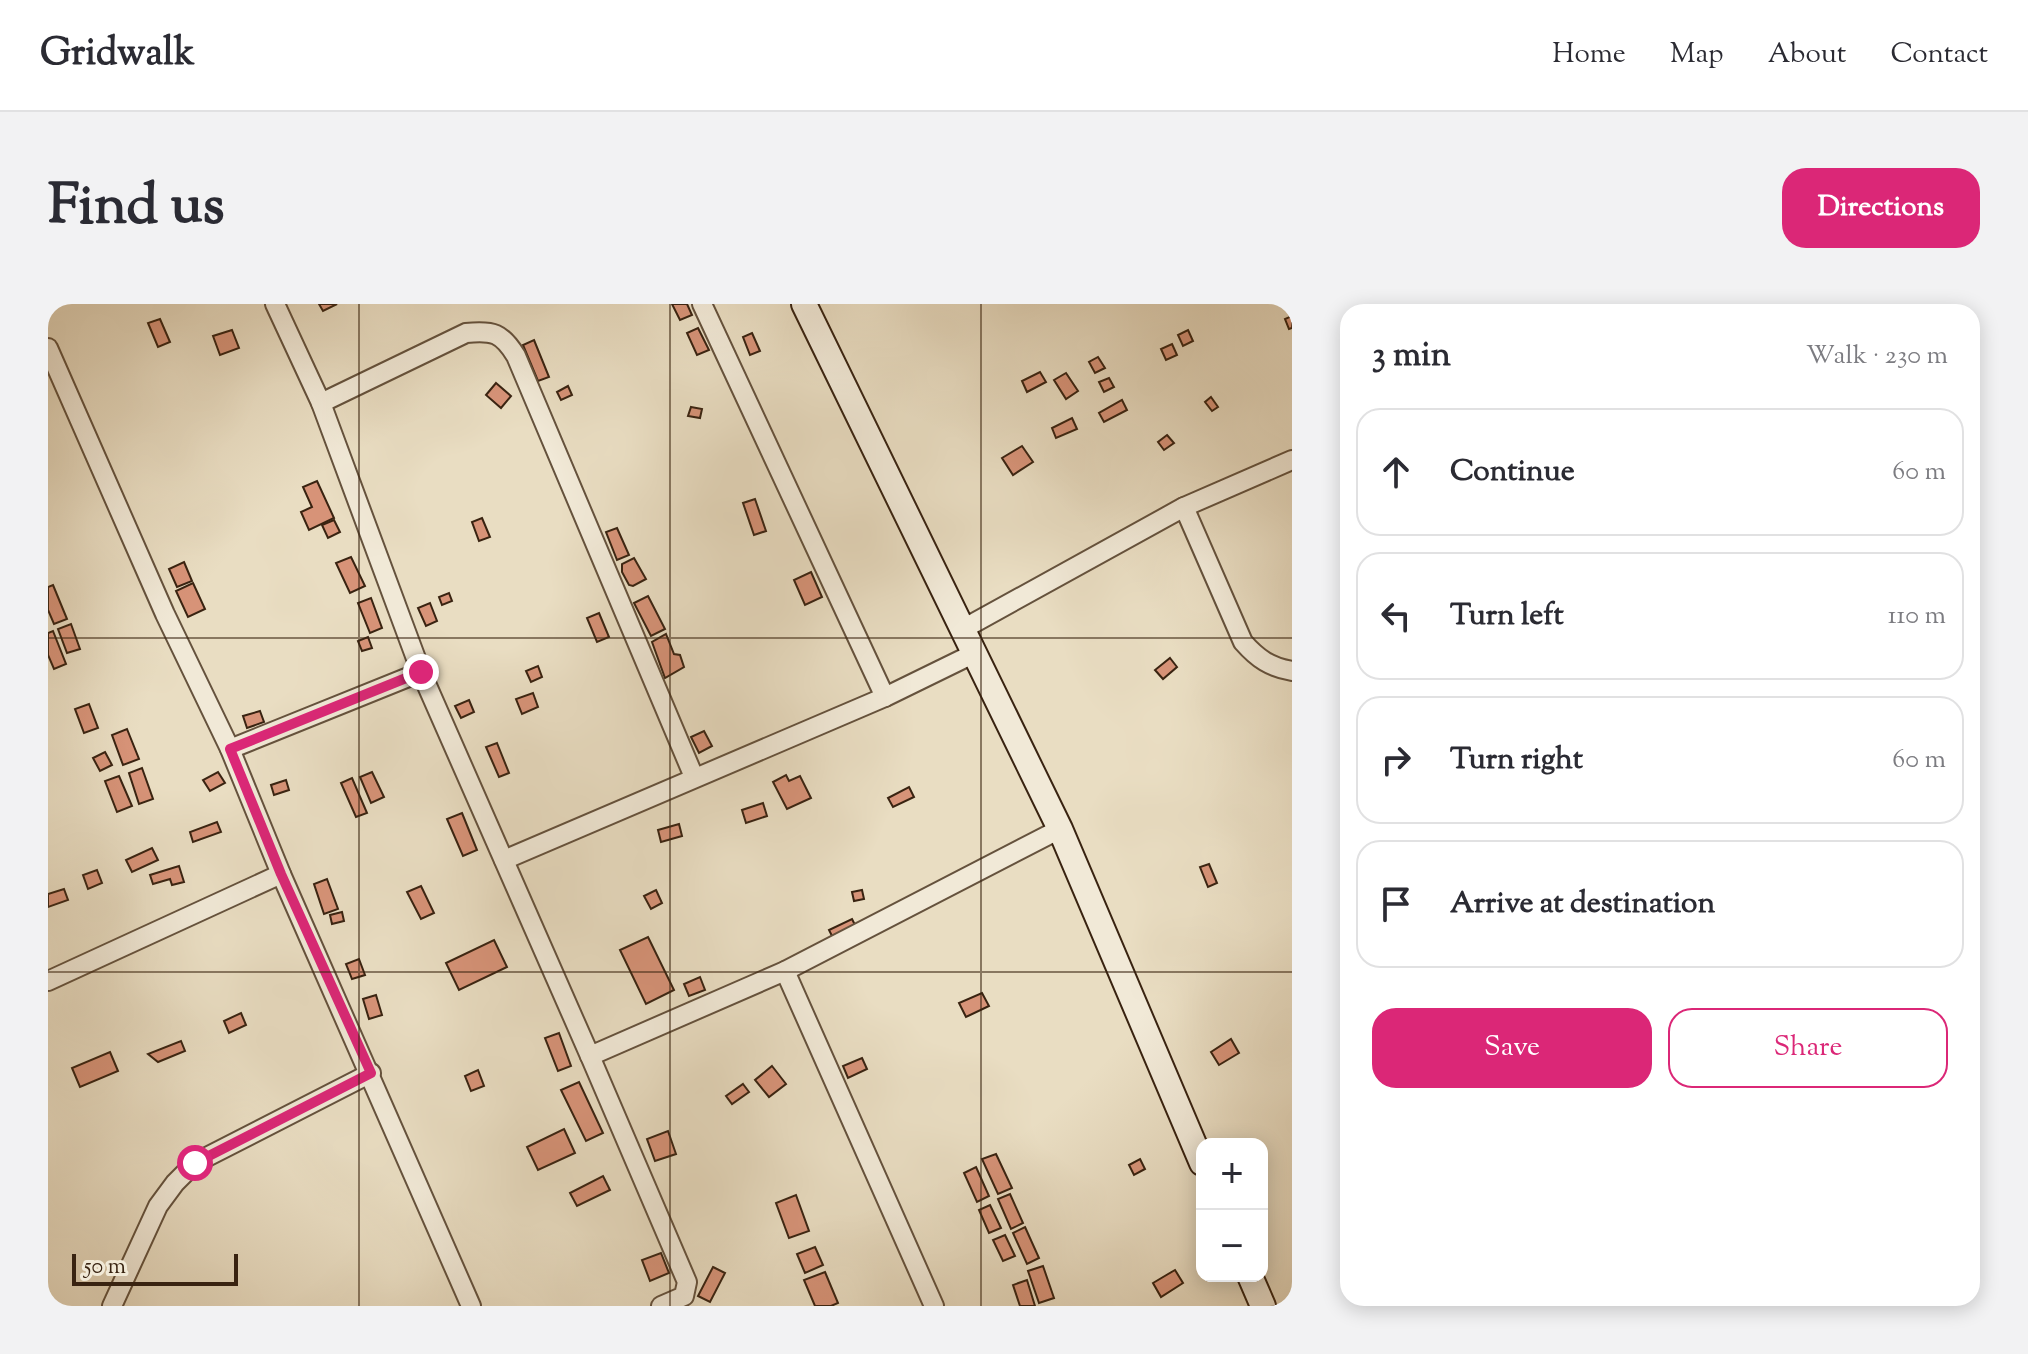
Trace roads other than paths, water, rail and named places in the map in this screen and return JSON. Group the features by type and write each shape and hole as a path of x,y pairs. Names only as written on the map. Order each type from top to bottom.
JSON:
{"street":[{"path":"275,304 321,403 421,672 687,1282 684,1296 661,1306"},
{"path":"702,304 885,697"},
{"path":"804,304 1060,829 1196,1149"},
{"path":"321,403 466,333 481,331 499,334 509,344 694,777"},
{"path":"48,348 165,614 230,749 281,874 471,1306"},
{"path":"963,629 1184,507 1292,460"},
{"path":"1184,507 1243,642 1258,659 1275,668 1292,671"},
{"path":"504,860 885,697 975,653"},
{"path":"230,749 421,672"},
{"path":"590,1056 785,971 1060,829"},
{"path":"48,981 281,874"},
{"path":"785,971 934,1306"},
{"path":"112,1306 158,1206 195,1163 371,1073"},
{"path":"1253,1282 1263,1306"}]}
